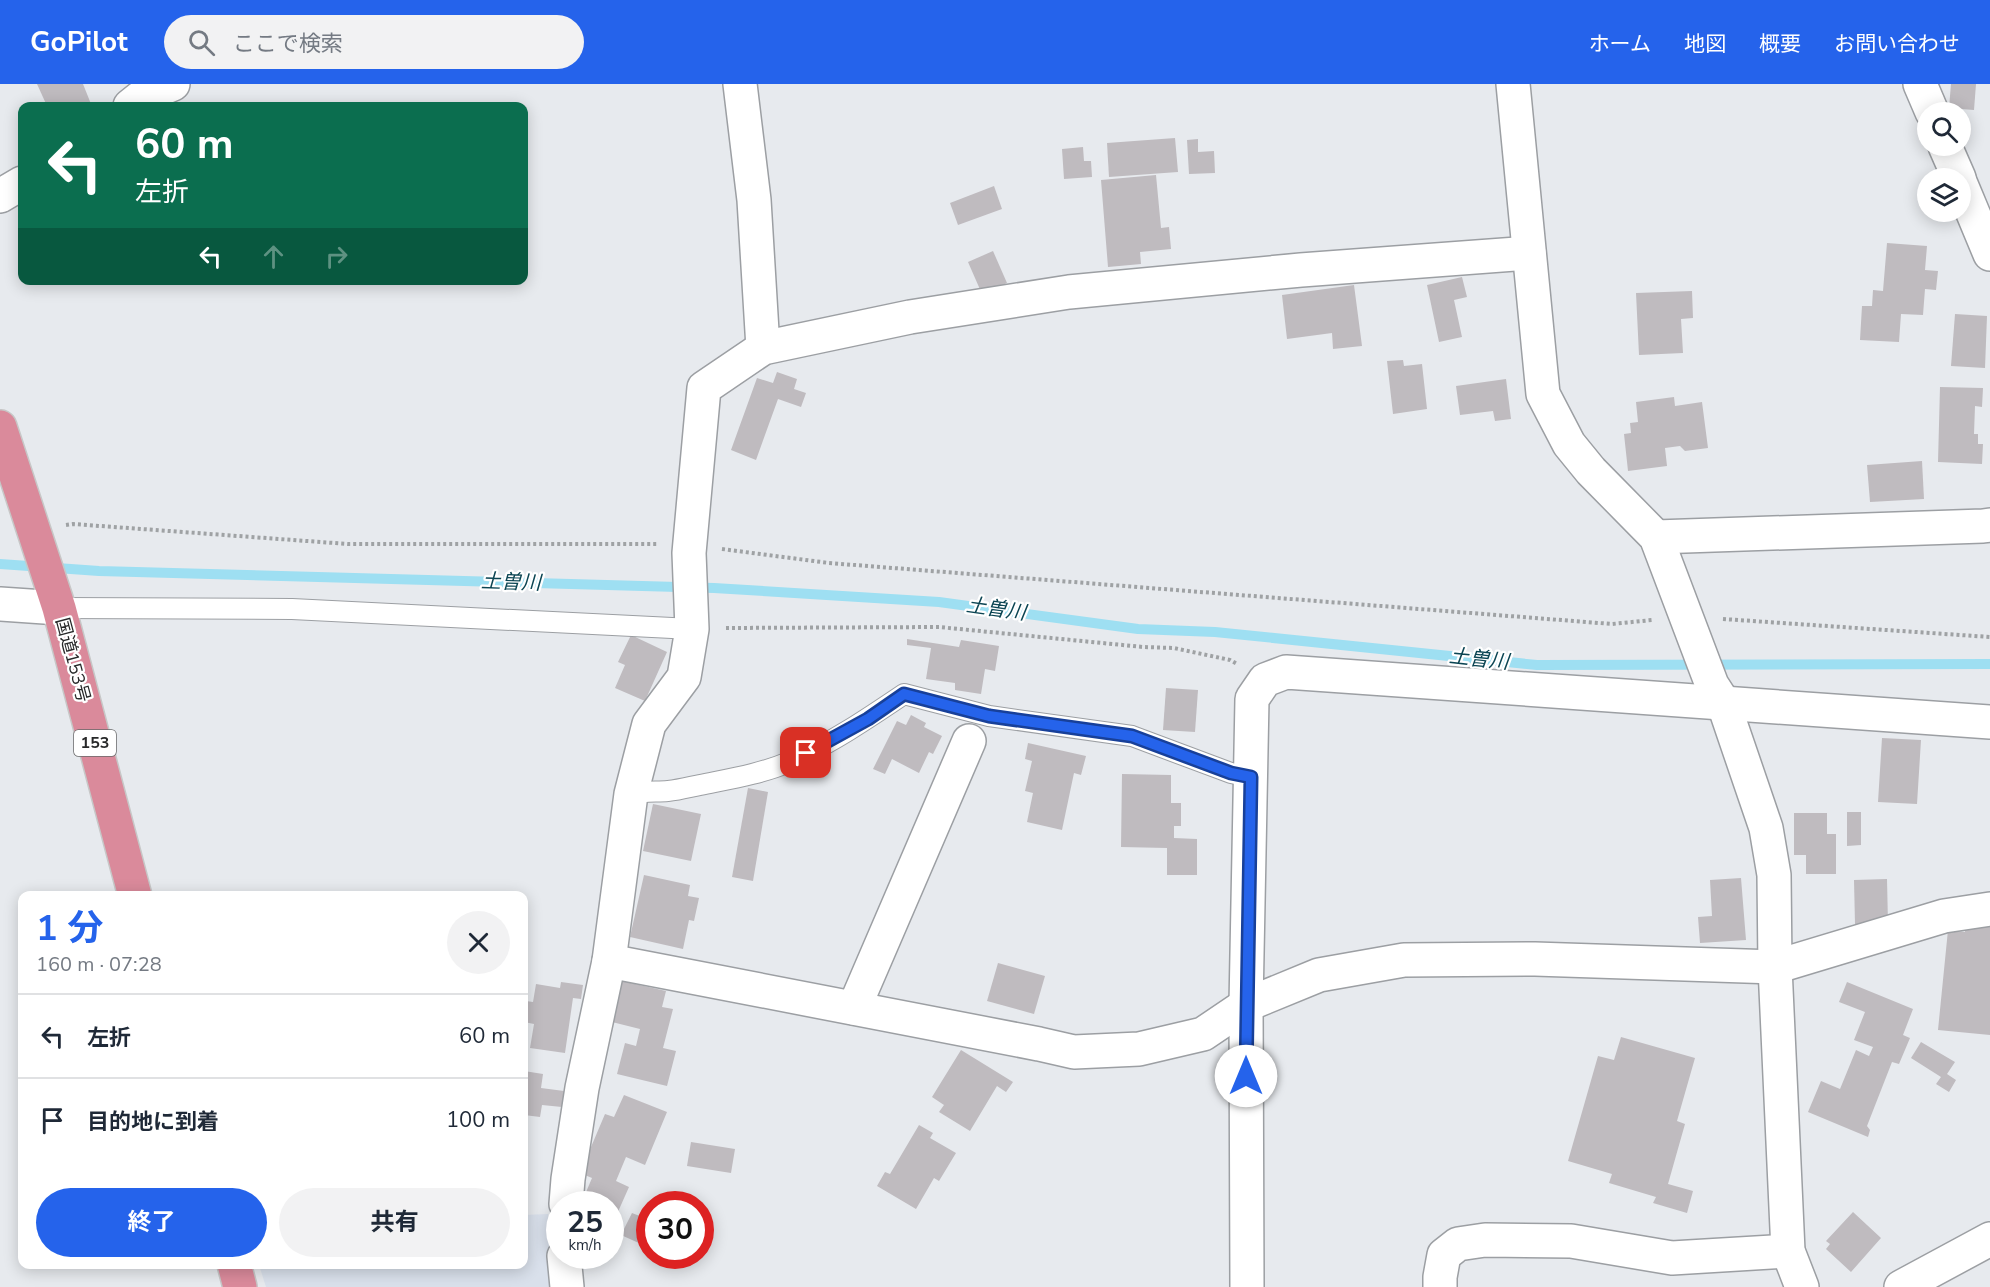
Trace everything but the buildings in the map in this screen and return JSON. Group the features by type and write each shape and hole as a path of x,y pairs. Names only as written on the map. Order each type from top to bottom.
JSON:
{"highway":[{"name":"国道153号","path":"0,427 56,600 134,891"},
{"path":"235,1269 240,1287"}],"street":[{"path":"135,102 172,84"},
{"path":"740,84 754,200 763,348"},
{"path":"1513,84 1543,394 1569,444 1591,471 1656,537 1766,828 1774,874 1775,968 1788,1251 1802,1287"},
{"path":"1920,84 1928,102"},
{"path":"0,196 18,185"},
{"path":"1971,208 1990,255"},
{"path":"567,1191 582,1088 609,961 632,794 649,724 684,677 692,623 690,549 704,388 763,348 910,317 1070,292 1301,270 1529,253"},
{"path":"1656,537 1990,525"},
{"path":"0,604 56,600"},
{"path":"1247,1287 1246,1005 1252,699 1265,680 1286,672 1717,694 1990,722"},
{"path":"854,1008 969,741"},
{"path":"609,961 1074,1052 1139,1049 1203,1034 1246,1005 1319,975 1404,960 1534,960 1775,968 1944,916 1990,909"},
{"path":"1901,1287 1990,1239"},
{"path":"1440,1287 1444,1255 1458,1244 1485,1240 1571,1241 1672,1258 1788,1251"},
{"path":"565,1269 567,1287"}],"lane":[{"path":"56,600 692,623"},
{"path":"632,794 698,786 747,775 787,762 868,719 904,694 989,716 1132,736 1231,773 1251,777"}],"path":[{"path":"38,542 73,524 348,544 690,549 830,563 1612,624 1990,637"},
{"path":"692,623 939,627 1174,648 1230,660 1265,680"}],"shaded area":[{"path":"546,1214 546,1269 551,1269 552,1287 266,1287 260,1269 528,1269 528,1215"}],"waterway":[{"name":"土曽川","path":"0,564 99,571 714,588 939,602 1138,629 1215,632 1537,665 1990,664"}],"route":[{"path":"806,753 868,719 904,694 989,716 1132,736 1231,773 1251,777 1246,1076"}]}
